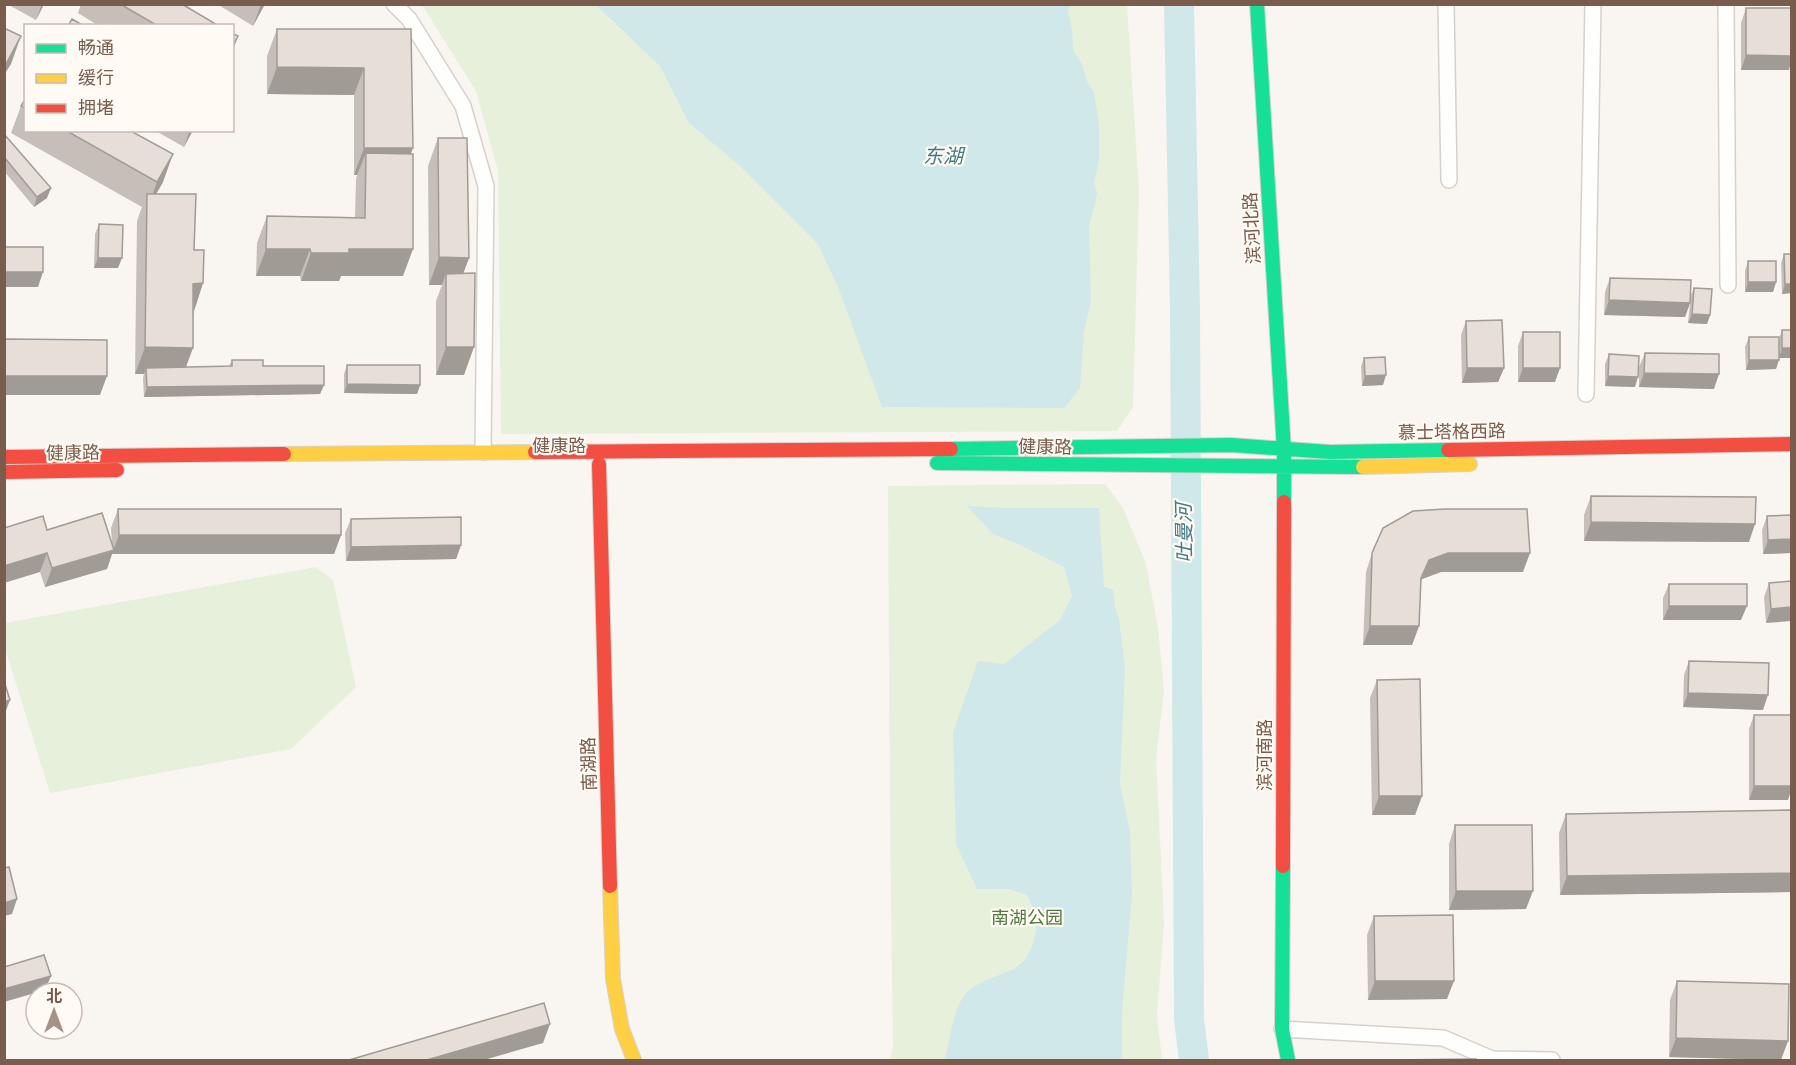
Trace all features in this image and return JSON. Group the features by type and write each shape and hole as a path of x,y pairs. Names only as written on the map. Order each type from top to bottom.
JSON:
{"main road":[{"name":"滨河北路","path":"1257,4 1284,450"},
{"name":"慕士塔格西路","path":"1113,448 1231,445 1330,452 1791,444"},
{"name":"健康路","path":"4,457 1113,448"},
{"name":"滨河南路","path":"1284,450 1282,1029 1288,1060"},
{"name":"健康路","path":"267,468 890,462 1113,466"},
{"name":"南湖路","path":"599,464 613,979 622,1029 634,1060"},
{"name":"慕士塔格西路","path":"1113,466 1232,465 1284,468 1489,464"},
{"name":"健康路","path":"4,472 136,470"}],"street":[{"path":"394,4 409,19 463,106 486,186 483,452"},
{"path":"1446,4 1449,180"},
{"path":"1586,394 1591,218 1593,4"},
{"path":"1726,4 1728,285"},
{"path":"1282,1029 1443,1038 1492,1059 1552,1060"}],"green space":[{"path":"422,5 1127,5 1139,190 1133,407 1117,431 501,434 498,171 476,91"},
{"name":"南湖公园","path":"1105,484 1123,508 1146,564 1158,628 1164,691 1156,758 1164,922 1157,1016 1162,1060 890,1060 893,1045 888,486"},
{"path":"316,567 333,580 356,687 291,749 50,793 5,648 5,623"}],"water":[{"name":"东湖","path":"596,5 1070,5 1068,11 1073,50 1082,64 1087,81 1094,93 1099,124 1099,160 1094,183 1097,192 1096,200 1089,226 1091,300 1084,332 1080,388 1064,408 882,407 838,287 818,244 739,165 689,123 660,66"},
{"path":"967,506 1099,508 1104,587 1113,590 1125,667 1120,784 1130,832 1132,895 1122,1011 1122,1060 945,1060 953,1024 963,997 979,984 1020,965 1032,946 1037,923 1027,895 1010,889 977,889 956,844 953,732 978,661 1004,664 1060,620 1072,596 1064,567 993,534"}],"building":[{"path":"120,4 182,4 216,24 155,24"},
{"path":"1746,8 1791,8 1791,56 1746,55"},
{"path":"72,19 81,24 69,24"},
{"path":"4,28 21,36 6,64 4,64"},
{"path":"277,29 411,29 413,148 364,148 364,68 277,67"},
{"path":"69,132 133,132 173,154 157,182"},
{"path":"4,134 51,188 37,197 4,157"},
{"path":"438,138 467,138 469,258 439,257"},
{"path":"366,153 413,154 413,249 349,249 349,253 311,253 310,249 266,249 267,216 365,218"},
{"path":"147,194 196,194 194,250 204,250 203,283 193,284 193,348 145,347"},
{"path":"99,224 123,225 122,258 98,258"},
{"path":"4,247 43,247 43,272 4,272"},
{"path":"1784,254 1791,254 1791,284 1785,284"},
{"path":"1748,261 1776,261 1776,282 1748,282"},
{"path":"475,273 474,347 446,347 446,274"},
{"path":"1610,278 1691,280 1690,303 1609,300"},
{"path":"1694,288 1712,289 1710,315 1692,314"},
{"path":"1502,320 1504,368 1467,368 1466,321"},
{"path":"1782,330 1791,330 1791,348 1782,348"},
{"path":"1523,332 1560,332 1560,368 1523,368"},
{"path":"1749,337 1779,337 1779,360 1749,360"},
{"path":"4,339 107,340 107,376 4,376"},
{"path":"1645,353 1719,354 1719,374 1644,373"},
{"path":"1609,354 1639,356 1638,377 1608,376"},
{"path":"1385,357 1386,375 1365,376 1364,358"},
{"path":"232,360 263,360 263,366 324,366 324,385 147,387 146,368 232,366"},
{"path":"347,365 420,365 420,385 347,384"},
{"path":"1591,496 1756,497 1755,524 1591,522"},
{"path":"118,509 341,509 341,535 119,535"},
{"path":"1527,509 1530,553 1448,553 1429,560 1421,578 1419,626 1370,626 1372,553 1383,528 1413,511"},
{"path":"102,513 114,550 52,568 47,553 4,566 4,528 43,516 47,530"},
{"path":"1791,515 1791,539 1768,540 1767,516"},
{"path":"461,517 461,545 351,547 351,519"},
{"path":"1791,581 1791,607 1771,609 1769,583"},
{"path":"1669,584 1747,584 1747,606 1669,606"},
{"path":"1689,661 1769,663 1768,695 1688,693"},
{"path":"1420,679 1422,796 1379,796 1377,680"},
{"path":"4,681 10,700 4,702"},
{"path":"1754,715 1791,715 1791,786 1754,786"},
{"path":"1791,810 1791,873 1567,876 1566,814"},
{"path":"1455,825 1532,825 1533,891 1456,891"},
{"path":"9,867 17,899 4,903 4,868"},
{"path":"1453,915 1454,981 1375,981 1374,916"},
{"path":"44,955 51,976 24,981 24,983 4,989 4,967"},
{"path":"1677,981 1789,984 1788,1041 1676,1038"},
{"path":"544,1003 550,1024 427,1060 349,1060"},
{"path":"1476,1059 1476,1060 1388,1060"}],"waterway":[{"name":"吐曼河","path":"1179,4 1185,310 1189,1019 1194,1060"}],"traffic: fast":[{"path":"1257,4 1284,450 1284,502"},
{"path":"951,449 1231,445 1330,452 1448,450"},
{"path":"937,463 1363,467"},
{"path":"1283,866 1282,1029 1288,1060"}],"traffic: slow":[{"path":"284,454 535,452"},
{"path":"1363,467 1470,464"},
{"path":"610,886 613,979 622,1029 634,1060"}],"traffic: jam":[{"path":"1448,450 1792,444"},
{"path":"535,452 951,449"},
{"path":"4,457 284,454"},
{"path":"599,464 610,886"},
{"path":"4,472 117,470"},
{"path":"1283,866 1284,502"}]}
